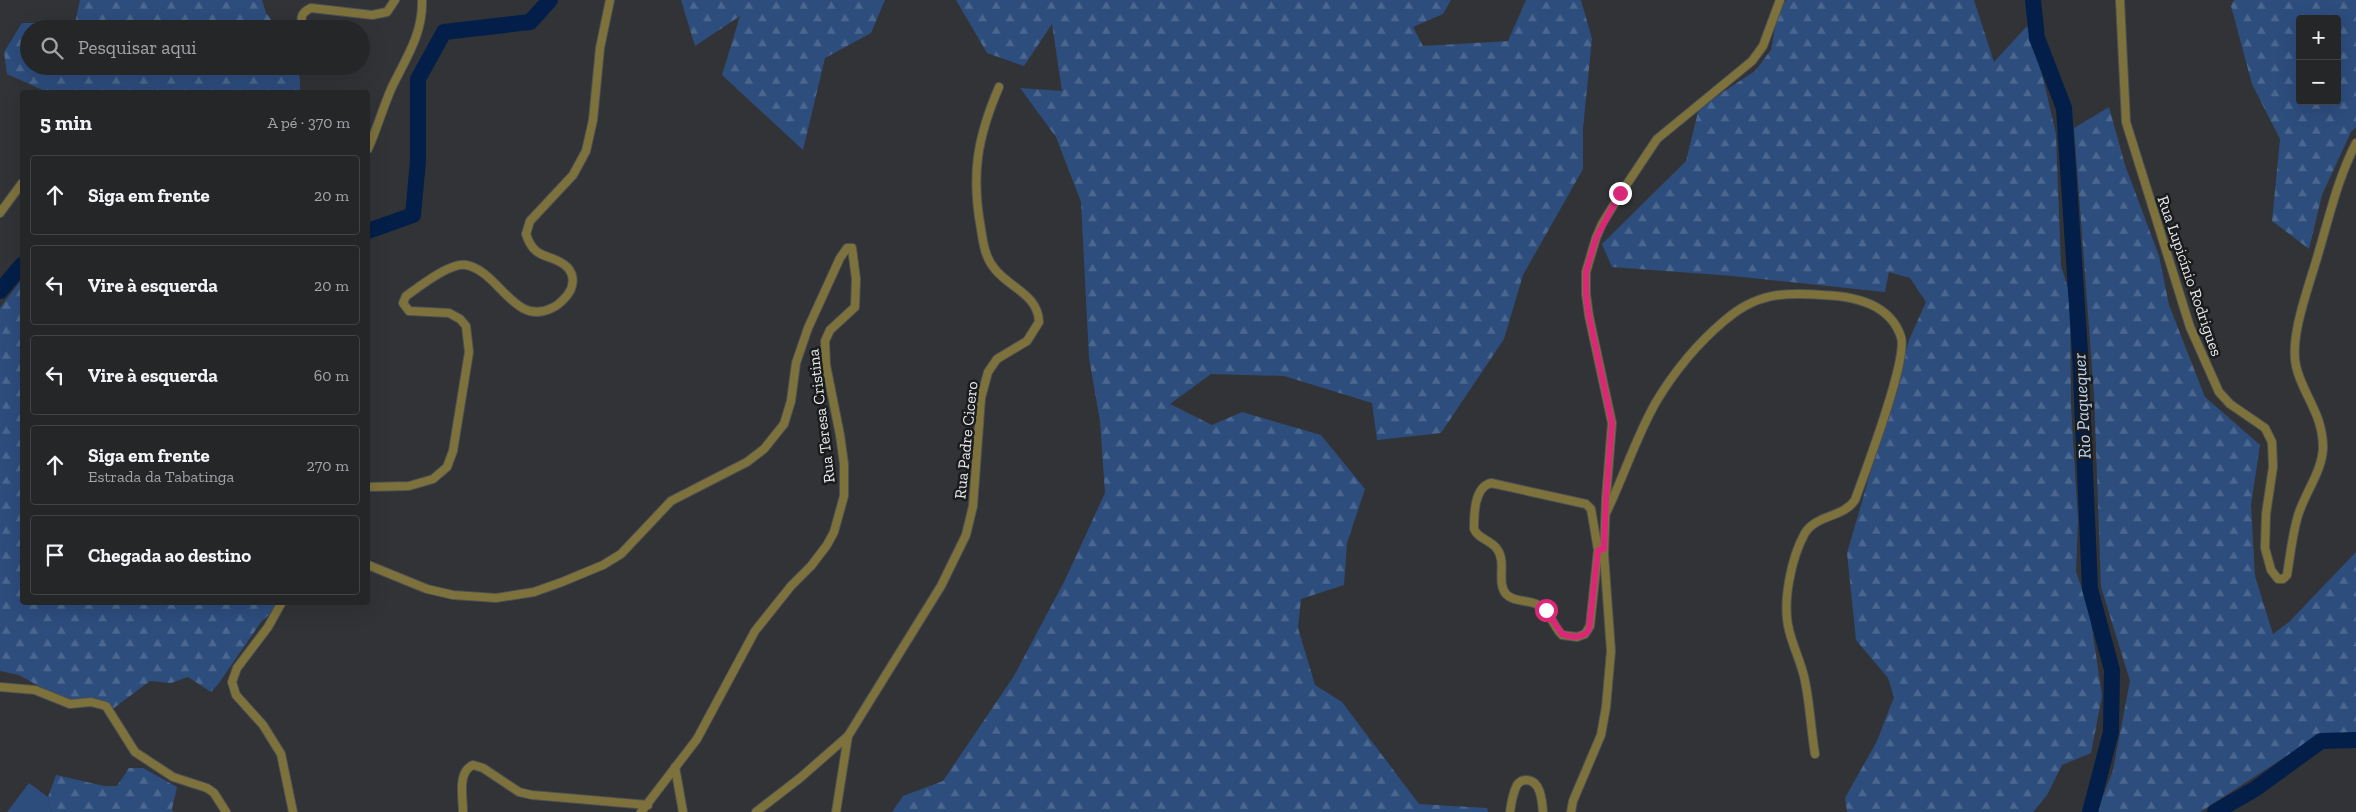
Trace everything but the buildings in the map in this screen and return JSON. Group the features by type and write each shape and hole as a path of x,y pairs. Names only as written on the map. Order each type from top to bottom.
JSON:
{"street":[{"path":"301,20 306,10 311,8 372,15 387,12 396,0"},
{"path":"370,144 392,88 417,38 422,22 422,0"},
{"path":"370,487 409,486 433,479 447,467 453,451 469,352 466,326 460,319 449,313 409,311 403,303 406,296 447,270 466,265 485,274 517,305 529,312 545,312 556,306 570,290 573,279 568,268 543,256 533,248 526,234 530,221 573,175 586,151 593,120 600,48 610,0"},
{"path":"1571,812 1573,800 1601,736 1606,707 1611,651 1601,550 1592,512 1588,505 1496,483 1485,484 1480,490 1474,529 1478,536 1498,549 1501,558 1503,588 1506,594 1512,598 1532,602 1543,608 1558,631 1567,636 1583,635 1589,630 1601,550 1612,423 1602,384 1586,294 1586,272 1596,238 1620,193 1657,140 1752,61 1767,37 1780,0"},
{"name":"Rua Lupicínio Rodrigues","path":"2120,0 2126,122 2190,327 2219,392 2230,404 2265,428 2272,442 2273,467 2266,514 2265,548 2272,570 2278,579 2283,580 2287,575 2297,518 2317,472 2322,451 2322,427 2296,366 2295,347 2306,292 2330,207 2343,170 2356,143"},
{"name":"Rua Padre Cicero","path":"836,812 848,736 941,586 966,535 973,506 981,398 988,372 997,359 1027,341 1039,322 1036,307 1030,299 1000,275 989,260 976,203 975,178 980,143 986,119 999,87"},
{"path":"0,213 20,186"},
{"name":"Rua Teresa Cristina","path":"370,566 427,589 453,595 496,598 534,592 603,565 621,554 671,501 747,462 764,449 784,424 791,401 796,363 808,328 840,258 847,248 852,248 856,279 855,307 830,330 825,341 826,365 844,464 844,496 838,520 827,545 752,636 697,739 642,812"},
{"path":"1605,515 1643,428 1668,383 1701,343 1725,320 1742,308 1762,297 1780,293 1850,296 1866,301 1892,321 1902,339 1902,350 1893,386 1855,500 1844,510 1812,524 1805,534 1790,578 1786,606 1787,618 1806,683 1815,754"},
{"path":"280,605 268,627 237,668 232,682 236,695 264,725 281,754 293,812"},
{"path":"0,687 35,690 70,704 91,702 106,706 135,752 173,776 207,788 214,793 226,812"},
{"path":"756,812 800,778 848,736"},
{"path":"463,812 463,776 466,769 473,765 483,768 519,792 532,795 648,805"},
{"path":"675,767 683,812"},
{"path":"1510,812 1517,785 1528,780 1533,782 1542,796 1544,812"}],"green space":[{"path":"80,0 262,0 266,13 271,20 76,20"},
{"path":"681,0 885,0 871,33 825,58 803,150 722,75 740,16 695,46"},
{"path":"956,0 1451,0 1443,14 1413,27 1423,46 1508,41 1526,0 1581,0 1592,39 1583,128 1583,169 1523,275 1504,339 1441,433 1377,440 1372,403 1284,376 1211,374 1170,404 1212,425 1242,412 1321,435 1365,489 1347,543 1344,585 1301,599 1298,628 1315,685 1342,702 1419,804 1487,808 1488,812 892,812 903,796 943,781 1014,676 1065,580 1105,493 1100,421 1089,358 1081,202 1056,137 1020,88 1062,91 1052,24 1024,66 987,53"},
{"path":"1787,0 1974,0 1994,62 2027,26 2043,78 2056,134 2061,266 2070,295 2071,406 2078,520 2076,572 2089,608 2102,696 2091,753 2062,765 2047,795 2033,812 1847,812 1845,798 1877,741 1894,697 1888,678 1856,640 1847,553 1909,340 1926,302 1910,278 1889,272 1885,292 1733,276 1612,267 1602,244 1686,161 1699,108 1755,71 1771,50 1779,6"},
{"path":"2234,0 2356,0 2356,127 2351,132 2322,195 2309,249 2272,221 2280,139 2252,84 2231,6"},
{"path":"20,26 20,75 299,75 300,90 43,90 7,74 4,52"},
{"path":"2109,107 2125,165 2159,256 2169,305 2205,397 2260,445 2251,505 2255,576 2273,634 2289,622 2356,552 2356,734 2319,735 2200,812 2097,812 2113,770 2130,681 2101,587 2094,394 2074,128"},
{"path":"20,282 20,605 280,605 261,622 211,692 188,677 171,683 150,681 114,708 83,705 60,698 19,675 0,671 0,308"},
{"path":"129,768 143,768 177,787 173,812 51,812 48,797 56,775 104,786 117,786"},
{"path":"29,783 48,797 51,812 7,812"}],"waterway":[{"path":"370,230 413,215 418,161 418,79 444,32 530,22 550,0"},
{"name":"Rio Paquequer","path":"2033,0 2037,38 2064,108 2080,352 2090,589 2112,670 2111,732 2090,812"},
{"path":"0,291 20,267"},
{"name":"Rio Paquequer","path":"2215,812 2255,789 2321,741 2356,740"}],"route":[{"path":"1546,610 1558,631 1562,634 1577,637 1586,634 1589,630 1598,550 1604,549 1606,498 1613,437 1610,409 1602,384 1589,316 1586,272 1602,224 1620,193"}]}
